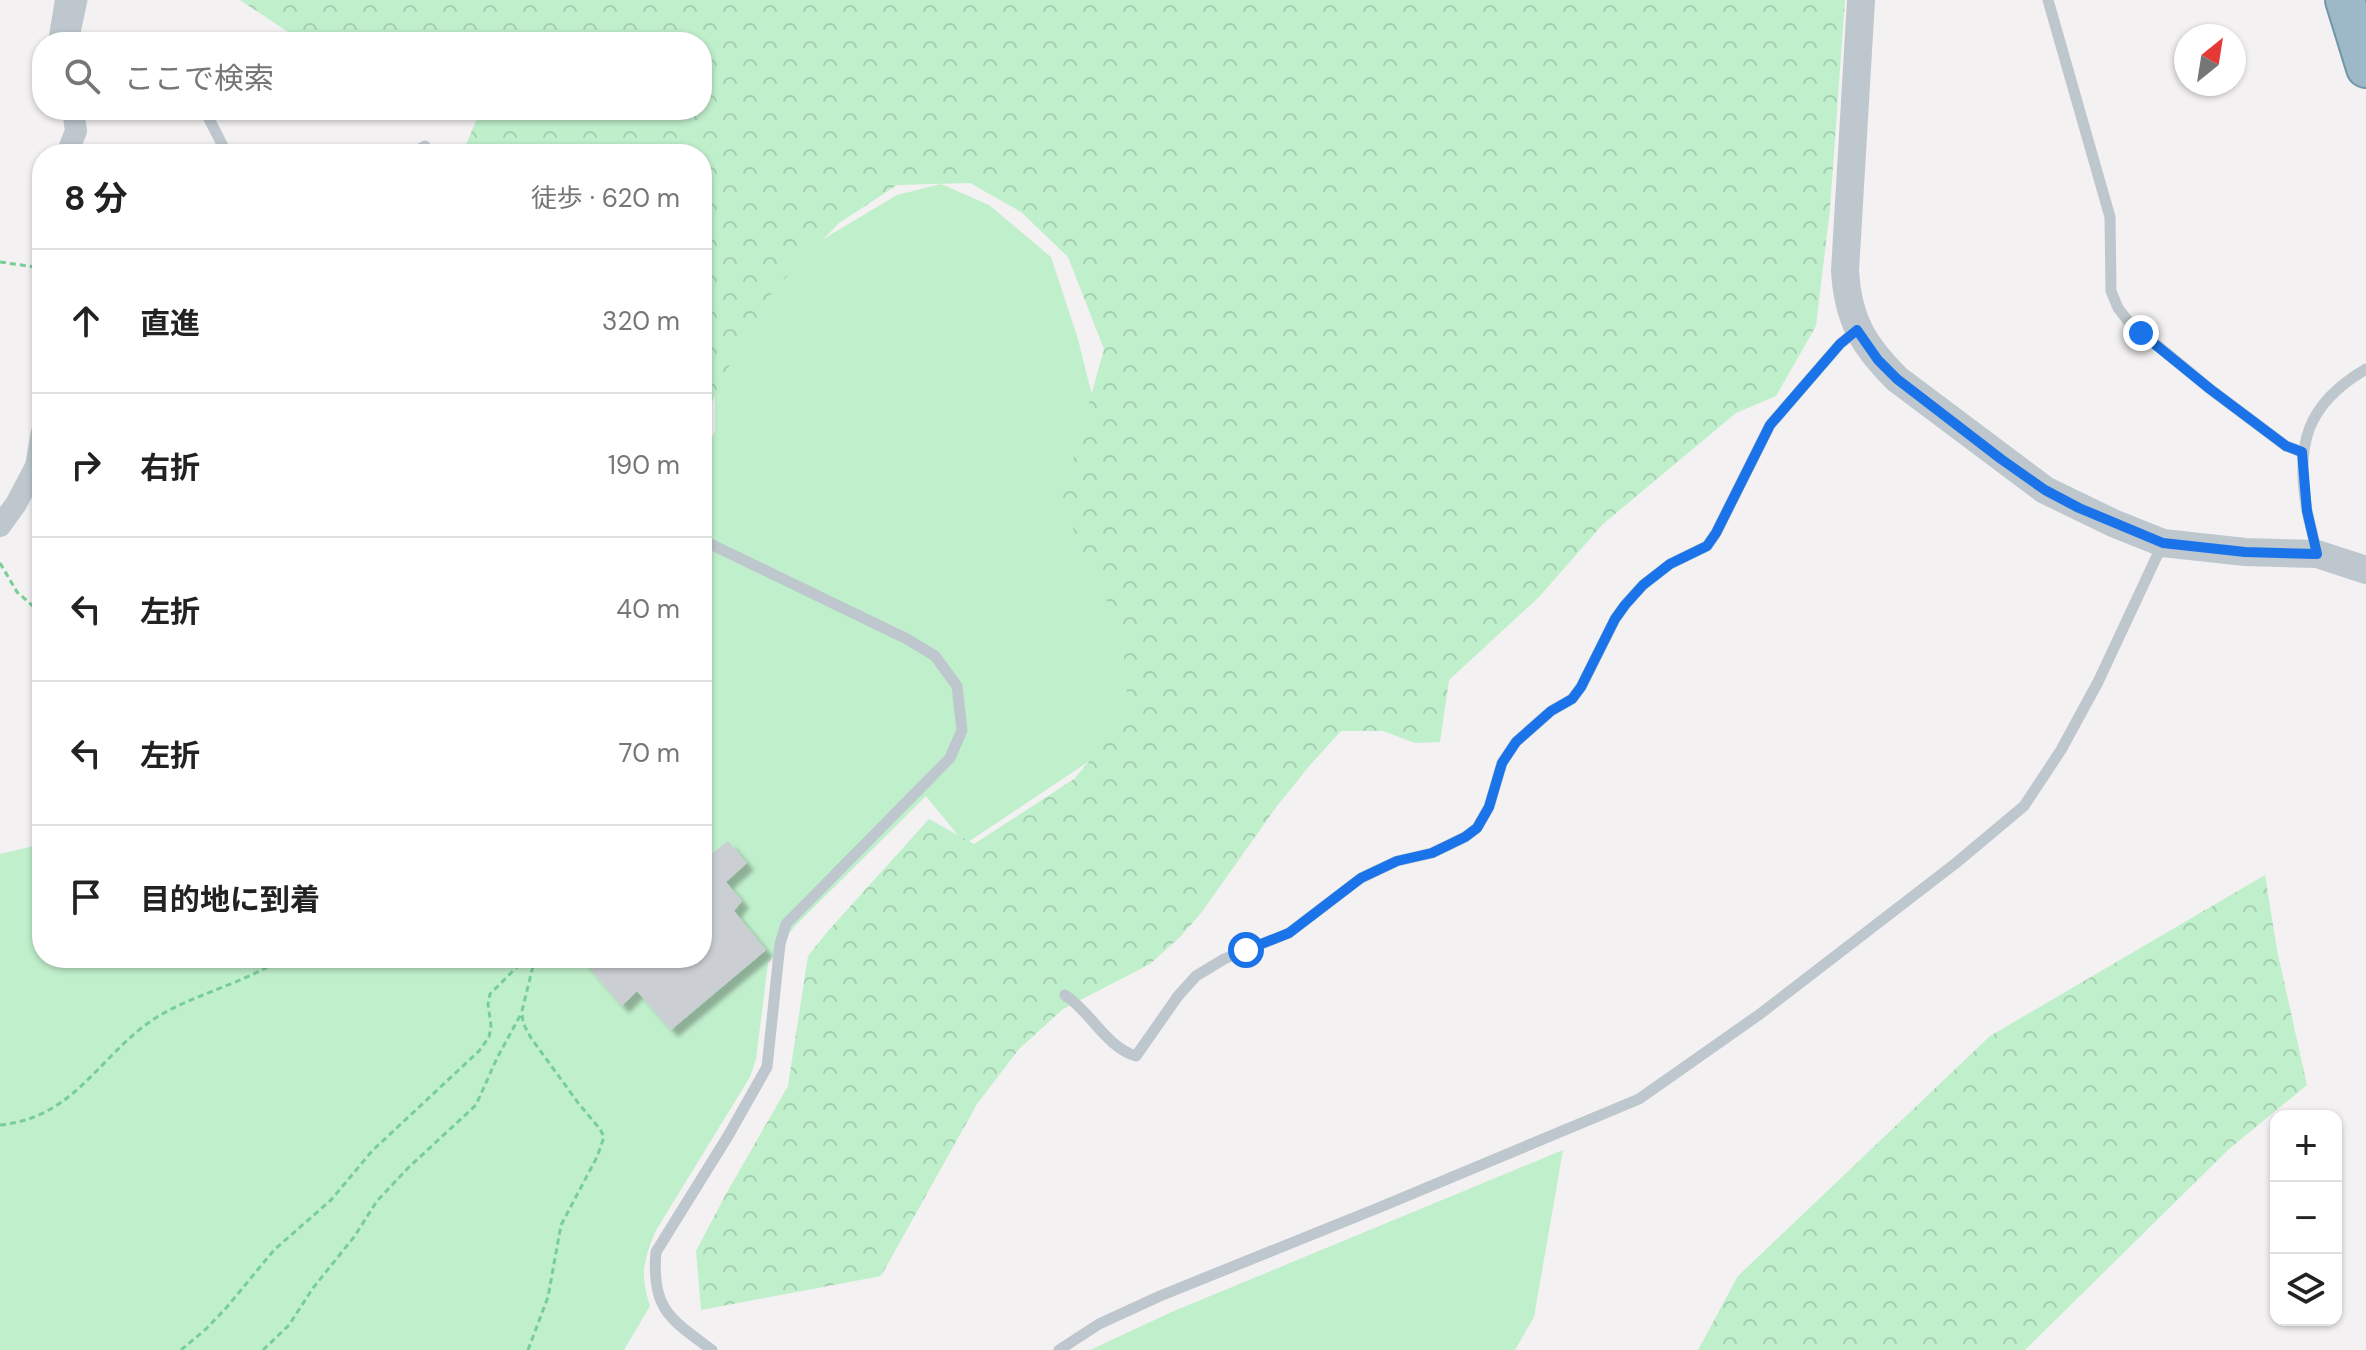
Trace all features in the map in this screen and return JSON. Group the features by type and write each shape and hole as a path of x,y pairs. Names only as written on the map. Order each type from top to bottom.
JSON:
{"highway":[{"path":"2345,0 2366,68"}],"street":[{"path":"59,32 66,0"},
{"path":"1861,0 1845,271 1846,299 1857,330 1878,360 1897,379 2045,490 2079,508 2163,543 2245,552 2317,554 2366,570"},
{"path":"71,144 76,131 74,120"},
{"path":"0,526 32,474"}],"lane":[{"path":"75,32 82,0"},
{"path":"2048,0 2110,217 2111,291 2118,308 2128,321 2210,389 2286,446 2302,452"},
{"path":"210,120 222,144"},
{"path":"1065,995 1080,1006 1119,1048 1136,1056 1196,976 1224,959 1289,933 1361,878 1397,861 1432,853 1477,828 1489,807 1502,763 1516,742 1551,711 1572,699 1615,619 1643,585 1670,564 1707,546 1770,425 1829,355 1857,330"},
{"path":"2317,554 2307,511 2302,452 2309,426 2320,408 2333,392 2366,369"},
{"path":"1059,1350 1099,1324 1160,1296 1639,1099 1760,1014 1956,863 2024,806 2061,750 2083,709 2163,543"},
{"path":"712,545 907,639 935,656 957,686 962,730 950,758 786,924 780,944 767,1067 656,1252 655,1271 660,1301 670,1317 712,1350"}],"path":[{"path":"0,262 32,267"},
{"path":"0,563 17,592 32,605"},
{"path":"0,1125 35,1118 63,1101 89,1081 145,1025 179,1005 267,968"},
{"path":"181,1350 227,1307 274,1250 331,1200 372,1151 479,1051 489,1037 490,994 516,968"},
{"path":"263,1350 289,1325 377,1201 476,1105 522,1011 533,968"},
{"path":"522,1011 523,1023 531,1038 604,1137 597,1157 561,1225 548,1297 528,1350"}],"green space":[{"path":"240,0 1845,0 1830,209 1816,326 1776,396 1736,413 1603,524 1539,597 1449,680 1440,742 1415,743 1383,731 1341,731 1277,806 1201,913 1180,937 1150,964 1063,1009 1019,1049 977,1104 881,1276 701,1310 696,1251 788,1086 808,956 929,819 974,844 1074,779 1129,715 1122,634 1061,503 1104,349 1068,257 1021,212 970,183 897,185 839,223 772,292 724,375 712,402 712,144 466,144 476,120 712,120 712,32 288,32"},
{"path":"941,184 989,205 1051,257 1078,339 1124,524 1136,714 1103,752 965,844 926,796 794,927 768,963 756,1059 750,1077 655,1232 644,1269 650,1306 624,1350 0,1350 0,854 32,846 32,968 712,968 712,437 715,431 715,362 755,285 897,195"},
{"path":"2265,875 2277,950 2307,1085 2277,1110 2270,1110 2270,1115 2229,1149 2025,1350 1698,1350 1738,1276 1990,1036"},
{"path":"1563,1150 1534,1317 1515,1350 1090,1350 1174,1311"}],"building":[{"path":"728,841 747,863 726,882 742,901 734,911 766,950 671,1030 637,991 622,1006 590,968 712,968 712,853"}],"route":[{"path":"1246,950 1289,933 1361,878 1397,861 1432,853 1477,828 1489,807 1502,763 1516,742 1551,711 1572,699 1615,619 1643,585 1670,564 1707,546 1770,425 1808,378 1857,330 1878,360 1897,379 2001,459 2045,490 2079,508 2163,543 2203,549 2317,554 2307,511 2302,452 2286,446 2141,333"}]}
